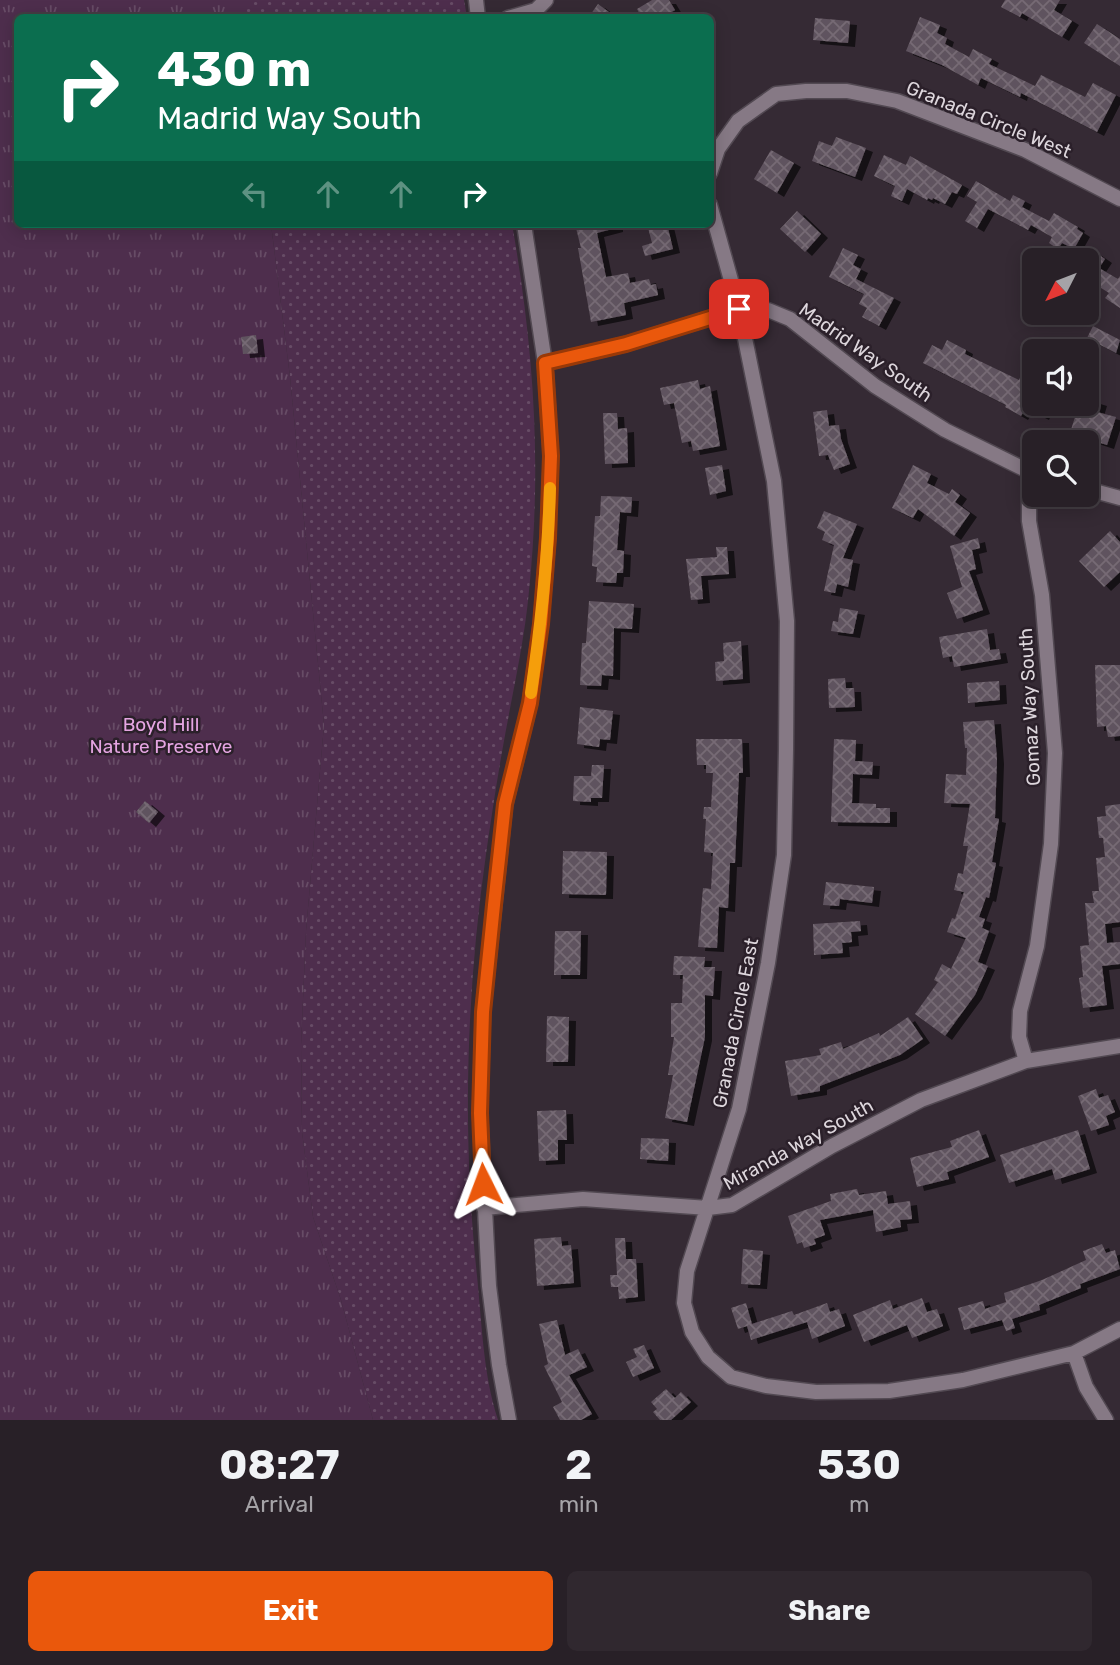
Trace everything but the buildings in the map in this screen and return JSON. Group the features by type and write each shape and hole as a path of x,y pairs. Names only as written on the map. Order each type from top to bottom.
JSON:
{"street":[{"path":"522,14 536,10 546,0"},
{"name":"Granada Circle West","path":"714,161 718,149 738,121 776,94 847,91 897,101 1025,150 1119,194"},
{"path":"714,219 739,309"},
{"path":"509,1420 490,1299 480,1113 483,1012 505,804 530,703 541,624 548,538 551,456 545,363 525,228"},
{"name":"Madrid Way South","path":"545,363 626,344 739,309 768,310 790,319 875,386 945,430 1022,468"},
{"name":"Granada Circle East","path":"739,309 774,481 787,621 783,855 754,1042 739,1109 688,1271 684,1303 692,1332 708,1357 731,1377 766,1386 816,1392 889,1391 963,1380 1074,1353"},
{"path":"1099,492 1120,498"},
{"name":"Gomaz Way South","path":"1026,1062 1019,1037 1020,1011 1037,946 1051,844 1055,753 1042,595 1030,521 1031,507"},
{"name":"Miranda Way South","path":"484,1208 583,1199 708,1208 732,1205 832,1146 921,1100 1026,1062 1120,1046"},
{"path":"1106,1420 1086,1387 1074,1353 1120,1329"}],"green space":[{"name":"Boyd Hill Nature Preserve","path":"0,0 247,0 247,14 14,14 14,228 271,228 290,377 324,725 306,931 301,1046 302,1132 313,1217 341,1300 373,1420 0,1420"},
{"path":"247,0 464,0 466,14 247,14"},
{"path":"271,228 513,228 526,316 534,407 533,544 524,632 498,777 479,907 468,1065 472,1223 486,1367 498,1420 373,1420 341,1300 313,1217 302,1132 301,1046 306,931 324,725 290,377"}],"slow traffic":[{"path":"531,693 541,624 550,488"}],"route":[{"path":"483,1184 480,1113 483,1012 505,804 530,703 541,624 548,538 551,456 545,363 626,344 739,309"}]}
